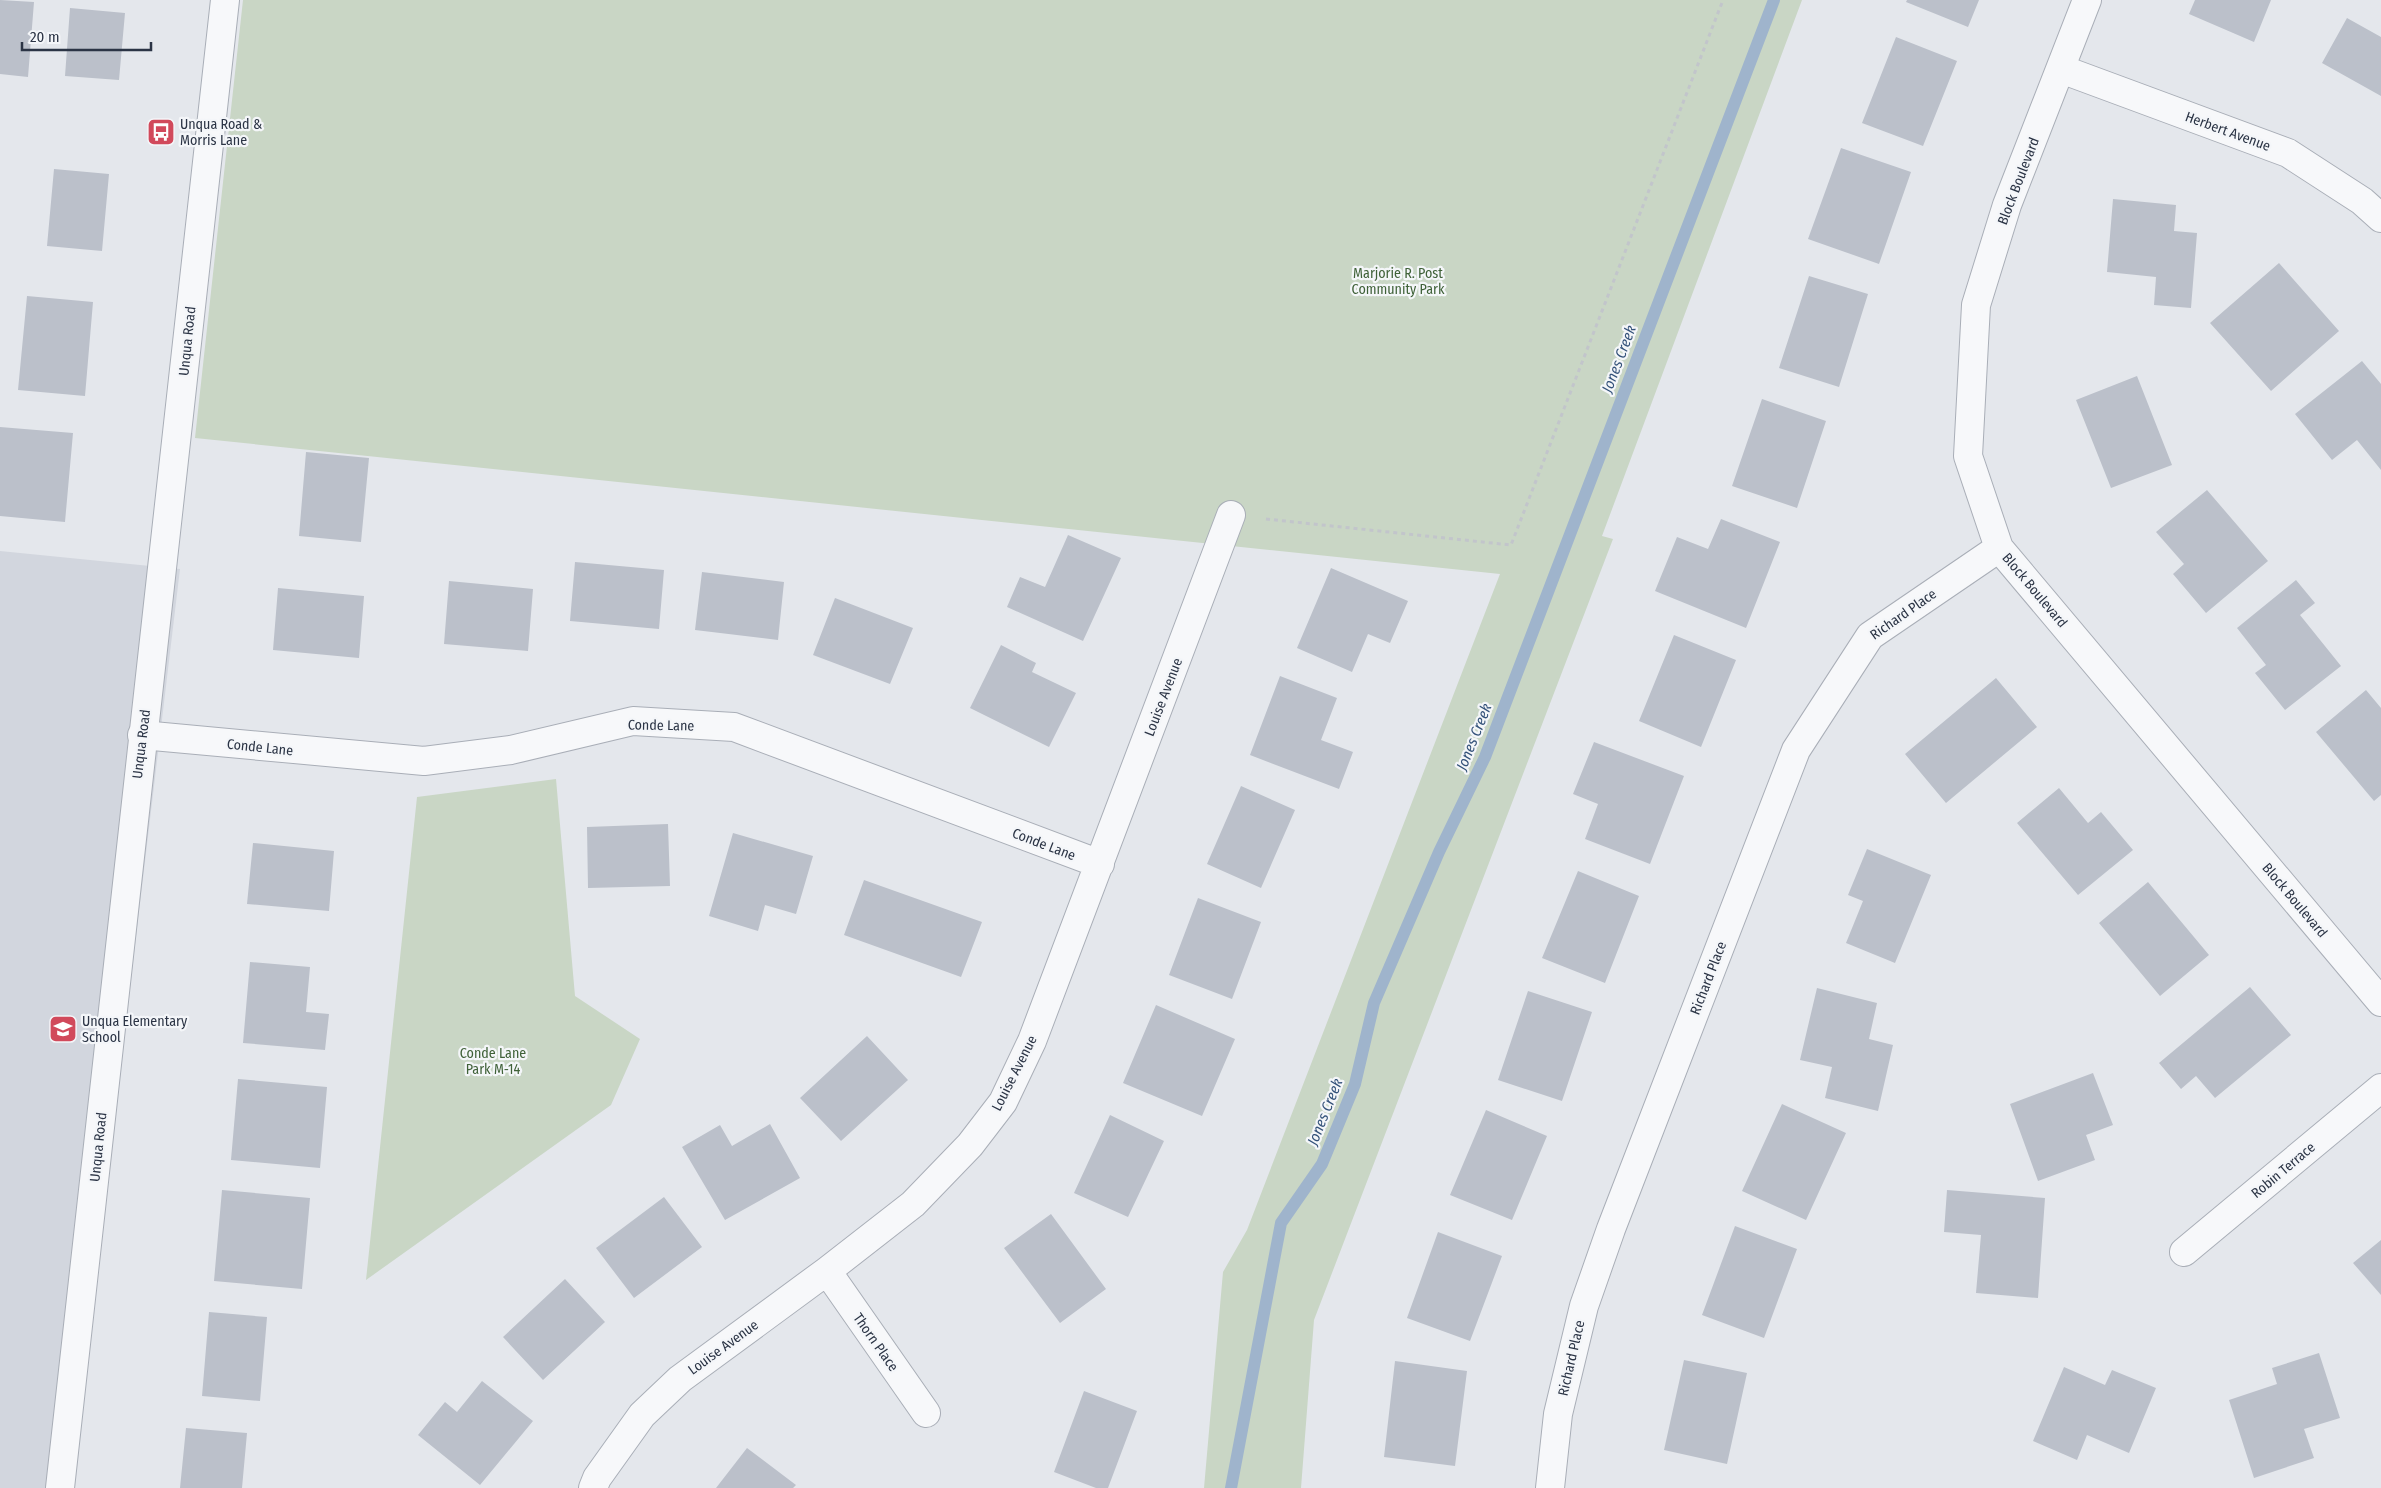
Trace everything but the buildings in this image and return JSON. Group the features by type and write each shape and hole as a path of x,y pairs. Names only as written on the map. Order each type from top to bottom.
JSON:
{"street":[{"name":"Unqua Road","path":"60,1488 225,0"},
{"name":"Block Boulevard","path":"2087,0 2007,205 1976,305 1968,456 1999,548 2381,1002"},
{"name":"Herbert Avenue","path":"2061,68 2288,153 2362,201 2381,218"},
{"name":"Louise Avenue","path":"593,1488 597,1478 642,1415 680,1378 827,1272 912,1204 970,1145 1003,1102 1032,1041 1231,515"},
{"name":"Richard Place","path":"1550,1488 1558,1414 1584,1306 1611,1230 1796,750 1870,636 1999,548"},
{"name":"Conde Lane","path":"142,735 424,761 511,750 633,722 734,727 1100,864"},
{"name":"Robin Terrace","path":"2184,1252 2381,1088"},
{"name":"Thorn Place","path":"827,1272 926,1413"}],"path":[{"path":"1231,515 1511,546 1723,0"}],"shaded area":[{"name":"Unqua Elementary School","path":"0,551 180,569 70,1488 0,1488"}],"green space":[{"name":"Marjorie R. Post Community Park","path":"243,0 1802,0 1602,536 1613,539 1314,1320 1301,1488 1204,1488 1223,1272 1247,1230 1500,574 195,438"},
{"name":"Conde Lane Park M-14","path":"556,779 575,996 640,1039 611,1105 366,1280 417,797"}],"waterway":[{"name":"Jones Creek","path":"1231,1488 1281,1223 1322,1164 1355,1084 1374,1003 1439,852 1485,757 1774,0"}],"place":[{"name":"Unqua Road & Morris Lane","path":"161,132"},
{"name":"Unqua Elementary School","path":"63,1029"}]}
